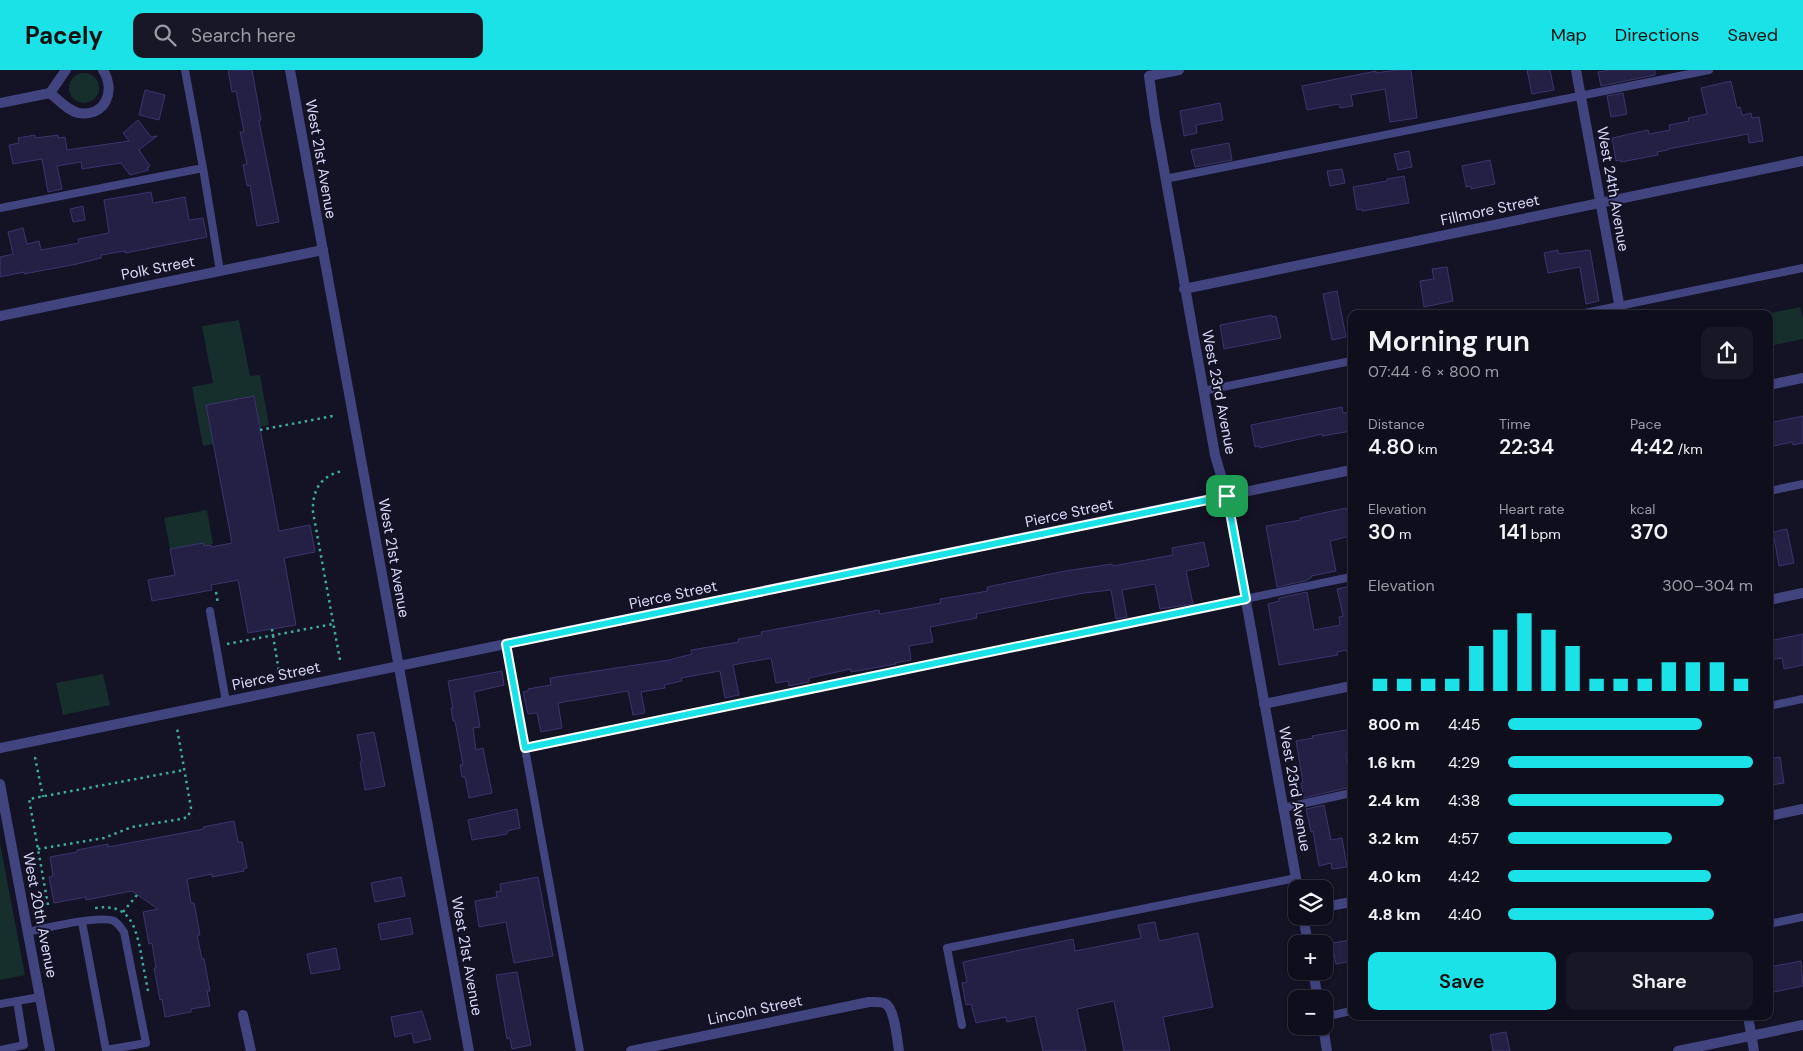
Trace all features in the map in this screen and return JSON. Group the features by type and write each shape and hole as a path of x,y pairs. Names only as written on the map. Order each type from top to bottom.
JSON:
{"street":[{"path":"0,104 50,93 66,70"},
{"path":"50,93 70,109 86,113 94,111 101,107 109,93 108,77 103,70"},
{"name":"West 21st Avenue","path":"290,70 469,1051"},
{"name":"West 23rd Avenue","path":"1179,70 1149,76 1184,289 1215,455 1227,496 1296,878"},
{"name":"West 24th Avenue","path":"1576,70 1620,310"},
{"name":"Fillmore Street","path":"1184,289 1803,161"},
{"name":"Polk Street","path":"0,316 323,250"},
{"path":"1773,383 1803,378"},
{"name":"Pierce Street","path":"0,748 1348,471"},
{"path":"1773,599 1803,593"},
{"path":"1264,704 1348,687"},
{"name":"West 20th Avenue","path":"0,784 50,1051"},
{"path":"1773,815 1803,809"},
{"path":"1333,906 1348,903"},
{"name":"Lincoln Street","path":"631,1051 878,1001 885,1003 890,1008 899,1051"},
{"path":"243,1015 251,1051"},
{"path":"1749,1020 1754,1051"},
{"path":"1678,1051 1803,1025"},
{"path":"1324,1035 1327,1051"}],"lane":[{"path":"185,70 220,271"},
{"path":"1165,179 1709,70"},
{"path":"0,208 203,168"},
{"path":"1620,310 1803,268"},
{"path":"1203,391 1348,362"},
{"path":"1773,490 1803,484"},
{"path":"525,748 1348,578"},
{"path":"210,611 226,702"},
{"path":"506,644 580,1051"},
{"path":"1773,705 1803,699"},
{"path":"1283,808 1348,794"},
{"path":"962,1025 947,948 1296,878"},
{"path":"1773,923 1803,917"},
{"path":"28,932 82,922 104,919 112,920 119,924 124,932 146,1043 106,1050 82,922"},
{"path":"0,1004 40,996"},
{"path":"0,1050 24,1045 17,1001"},
{"path":"1333,1015 1348,1012"}],"path":[{"path":"260,430 333,416"},
{"path":"340,660 313,512 313,502 316,490 323,479 343,471"},
{"path":"225,644 333,624"},
{"path":"272,629 280,672"},
{"path":"38,849 104,838 132,827 185,818 190,815 191,808 177,728"},
{"path":"35,757 43,797"},
{"path":"48,905 29,799 184,770"},
{"path":"123,912 137,895"}],"green space":[{"path":"84,73 95,77 99,88 95,99 84,103 73,99 69,88 73,77"},
{"path":"1800,307 1803,319 1803,339 1773,345 1773,313"},
{"path":"239,320 250,376 260,375 269,425 260,427 254,396 207,405 214,444 203,446 192,387 213,383 202,326"},
{"path":"207,510 213,544 204,546 203,543 170,549 164,518"},
{"path":"103,674 110,705 63,715 56,683"},
{"path":"0,843 25,975 0,980"}],"building":[{"path":"228,70 252,70 261,120 259,121 279,222 257,226 250,185 247,186 243,165 247,164 240,132 244,132 236,91 232,92"},
{"path":"1411,70 1417,118 1390,122 1385,89 1351,95 1353,106 1340,108 1339,104 1307,110 1302,86 1376,71 1376,73"},
{"path":"1527,70 1550,70 1554,90 1532,94"},
{"path":"1610,70 1655,70 1655,75 1601,86 1598,72"},
{"path":"1731,81 1737,108 1740,107 1742,115 1751,113 1752,118 1759,117 1763,141 1749,143 1748,134 1668,149 1657,152 1658,155 1621,162 1620,160 1616,161 1612,138 1648,130 1649,134 1670,130 1669,125 1689,121 1688,118 1707,114 1701,88"},
{"path":"145,90 165,95 159,120 139,115"},
{"path":"1623,93 1627,114 1611,117 1607,96"},
{"path":"1220,103 1223,120 1196,125 1197,133 1184,136 1180,111"},
{"path":"138,120 151,137 157,136 139,150 150,166 147,168 149,170 130,175 121,163 82,169 81,162 57,166 62,189 48,192 42,159 13,164 9,145 19,143 18,138 35,135 35,138 58,135 58,138 65,137 67,150 129,141 123,133"},
{"path":"1229,143 1232,160 1195,167 1191,150"},
{"path":"1409,151 1412,167 1398,170 1394,154"},
{"path":"1490,160 1495,184 1471,189 1471,186 1466,187 1462,166"},
{"path":"1342,169 1345,183 1330,186 1327,171"},
{"path":"1404,176 1409,203 1362,211 1362,209 1357,210 1353,187"},
{"path":"151,192 153,203 185,197 189,220 203,218 207,237 125,253 125,251 101,255 101,258 77,264 0,277 0,257 13,254 8,232 23,228 27,244 39,241 41,250 79,243 78,239 109,233 104,200"},
{"path":"83,206 85,220 73,222 70,209"},
{"path":"1558,250 1558,254 1590,250 1599,301 1586,304 1580,267 1548,273 1544,253"},
{"path":"1447,267 1453,301 1424,307 1420,281 1434,279 1432,269"},
{"path":"1337,291 1346,337 1332,340 1323,294"},
{"path":"1272,315 1272,317 1276,316 1281,338 1224,349 1220,325"},
{"path":"254,396 279,531 310,525 315,552 284,558 296,625 248,633 238,580 211,585 212,590 152,601 148,580 175,575 170,549 203,543 204,546 211,545 211,547 232,543 206,405"},
{"path":"1342,407 1343,413 1348,412 1348,432 1322,436 1322,434 1260,448 1260,446 1255,447 1251,425"},
{"path":"1803,416 1803,443 1793,445 1792,442 1773,446 1773,422"},
{"path":"1346,508 1346,510 1348,510 1348,537 1330,541 1336,571 1311,576 1311,578 1305,581 1277,587 1266,526 1301,520 1300,518"},
{"path":"1787,529 1794,563 1779,566 1773,532"},
{"path":"1204,542 1209,566 1186,571 1193,604 1160,609 1155,584 1122,590 1127,617 1116,619 1111,590 1084,593 976,614 977,618 930,627 933,642 909,646 911,660 896,664 851,672 851,669 809,678 809,682 789,686 788,681 776,683 771,658 733,665 739,695 725,698 720,671 681,678 682,681 664,685 665,688 641,692 645,713 633,715 628,691 558,703 562,728 541,732 537,713 528,714 523,692 528,691 528,689 551,685 550,678 669,660 692,654 691,650 739,642 738,639 762,635 761,632 879,610 880,614 941,603 940,599 988,591 987,587 1065,571 1112,564 1113,566 1173,555 1172,548"},
{"path":"1348,587 1348,652 1346,650 1337,652 1338,655 1279,665 1268,604 1279,601 1279,598 1307,592 1314,630 1340,625 1339,617 1343,616 1337,589"},
{"path":"1803,634 1803,665 1784,669 1782,658 1773,659 1773,640"},
{"path":"502,671 504,685 474,692 480,727 473,728 476,750 483,748 492,793 469,798 465,777 462,777 460,765 463,765 455,721 453,721 451,708 453,708 448,681"},
{"path":"1348,730 1348,753 1346,753 1346,757 1348,788 1304,798 1296,741 1313,738 1312,736"},
{"path":"374,732 385,786 365,790 357,735"},
{"path":"1780,757 1784,783 1773,785 1773,758"},
{"path":"1324,805 1331,840 1342,838 1347,867 1332,869 1331,863 1319,866 1313,831 1311,832 1306,809"},
{"path":"517,809 520,828 507,831 507,834 472,840 468,820"},
{"path":"234,821 238,842 242,842 247,868 243,869 244,871 212,877 212,874 187,879 191,903 194,903 200,935 197,935 210,991 207,991 210,1006 191,1009 191,1012 165,1017 154,968 156,968 152,943 149,944 143,912 158,909 132,891 86,900 86,897 54,903 49,877 53,876 50,857 108,844 108,847 204,829 203,827"},
{"path":"401,877 405,896 375,902 371,883"},
{"path":"538,877 553,956 514,963 506,922 479,927 475,901 497,897 496,892 501,891 500,884"},
{"path":"410,918 413,934 381,940 378,924"},
{"path":"1155,922 1159,941 1198,933 1213,1007 1163,1017 1170,1051 1124,1051 1114,1001 1077,1009 1086,1051 1043,1051 1035,1016 1007,1022 1006,1017 976,1023 971,1004 966,1005 962,983 967,982 963,962 1073,939 1075,951 1141,938 1138,925"},
{"path":"1348,940 1348,962 1336,964 1333,943"},
{"path":"336,948 340,969 311,974 307,954"},
{"path":"1801,961 1803,986 1773,992 1773,966"},
{"path":"517,972 531,1045 512,1049 510,1038 507,1039 496,975"},
{"path":"422,1011 431,1039 414,1043 412,1033 395,1037 391,1017"},
{"path":"1506,1032 1510,1051 1493,1051 1490,1035"}],"route":[{"path":"1227,496 1246,599 525,748 506,644 1227,496"}]}
